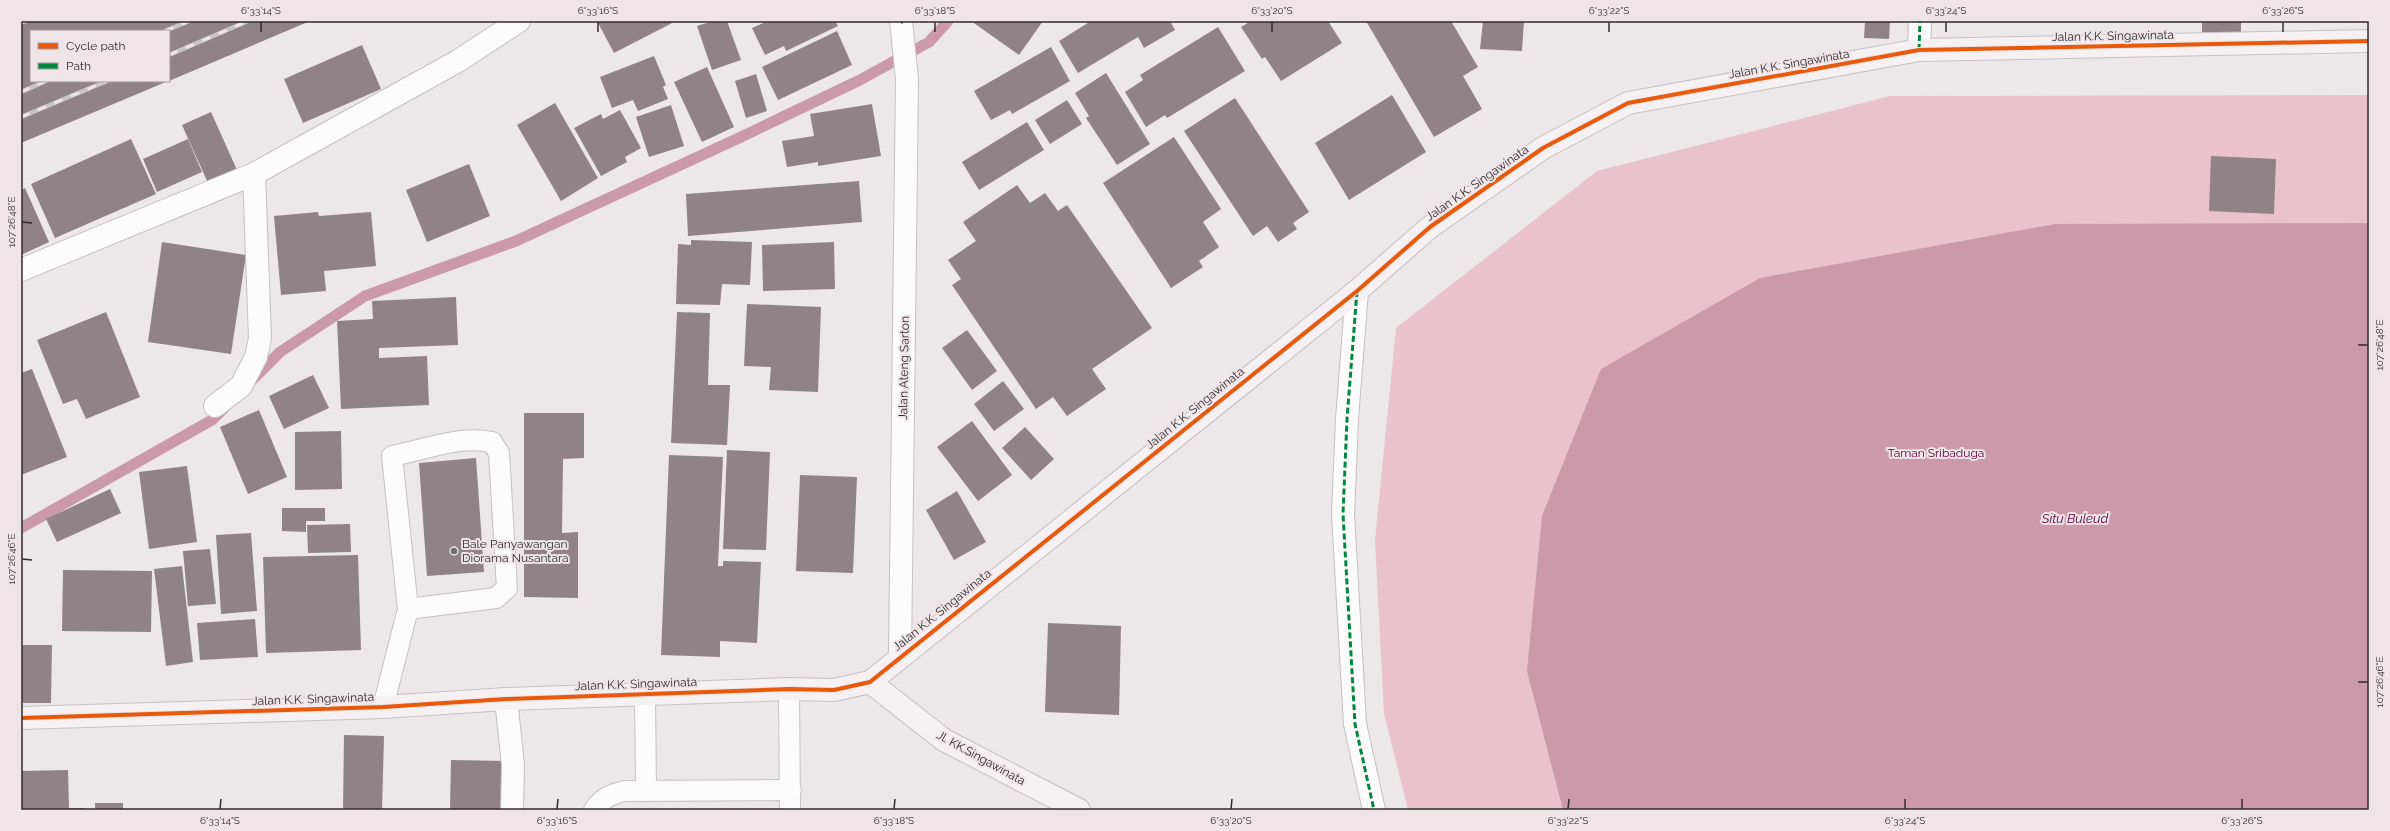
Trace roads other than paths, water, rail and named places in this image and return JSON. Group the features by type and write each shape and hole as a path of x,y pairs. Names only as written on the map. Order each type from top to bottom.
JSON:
{"street":[{"path":"21,270 254,174 458,61 519,21"},
{"path":"1919,50 1920,21"},
{"name":"Jalan Ateng Sarton","path":"900,656 907,79 902,26"},
{"name":"Jalan K.K. Singawinata","path":"21,718 383,707 506,699 789,689 834,690 870,682 900,656 1357,291 1430,227 1542,148 1628,103 1919,50 2369,41"},
{"path":"215,406 241,386 256,357 260,338 254,174"},
{"path":"1357,291 1347,419 1343,514 1355,724 1374,810"},
{"name":"Jl. KK.Singawinata","path":"870,682 944,740 1079,810"},
{"path":"506,699 512,765 512,810"}],"lane":[{"path":"383,707 408,609 392,456 414,450 479,439 492,442 499,453 507,588 496,598 408,609"},
{"path":"789,689 790,810"},
{"path":"645,694 646,791"},
{"path":"594,810 600,802 615,793 646,791 791,790"}],"water":[{"name":"Situ Buleud","path":"2369,223 2369,810 1563,810 1527,671 1542,516 1601,369 1760,278 2055,224"}],"waterway":[{"path":"251,381 280,352 365,296 516,241 741,137 860,80 929,42 948,21"},
{"path":"21,528 212,420 226,406"}],"railway":[{"path":"167,30 189,21"},
{"path":"170,55 248,21"},
{"path":"21,92 44,82"},
{"path":"21,117 105,82"}],"place":[{"name":"Bale Panyawangan Diorama Nusantara","path":"454,551"}],"park label":[{"name":"Taman Sribaduga","path":"1936,453"}]}
